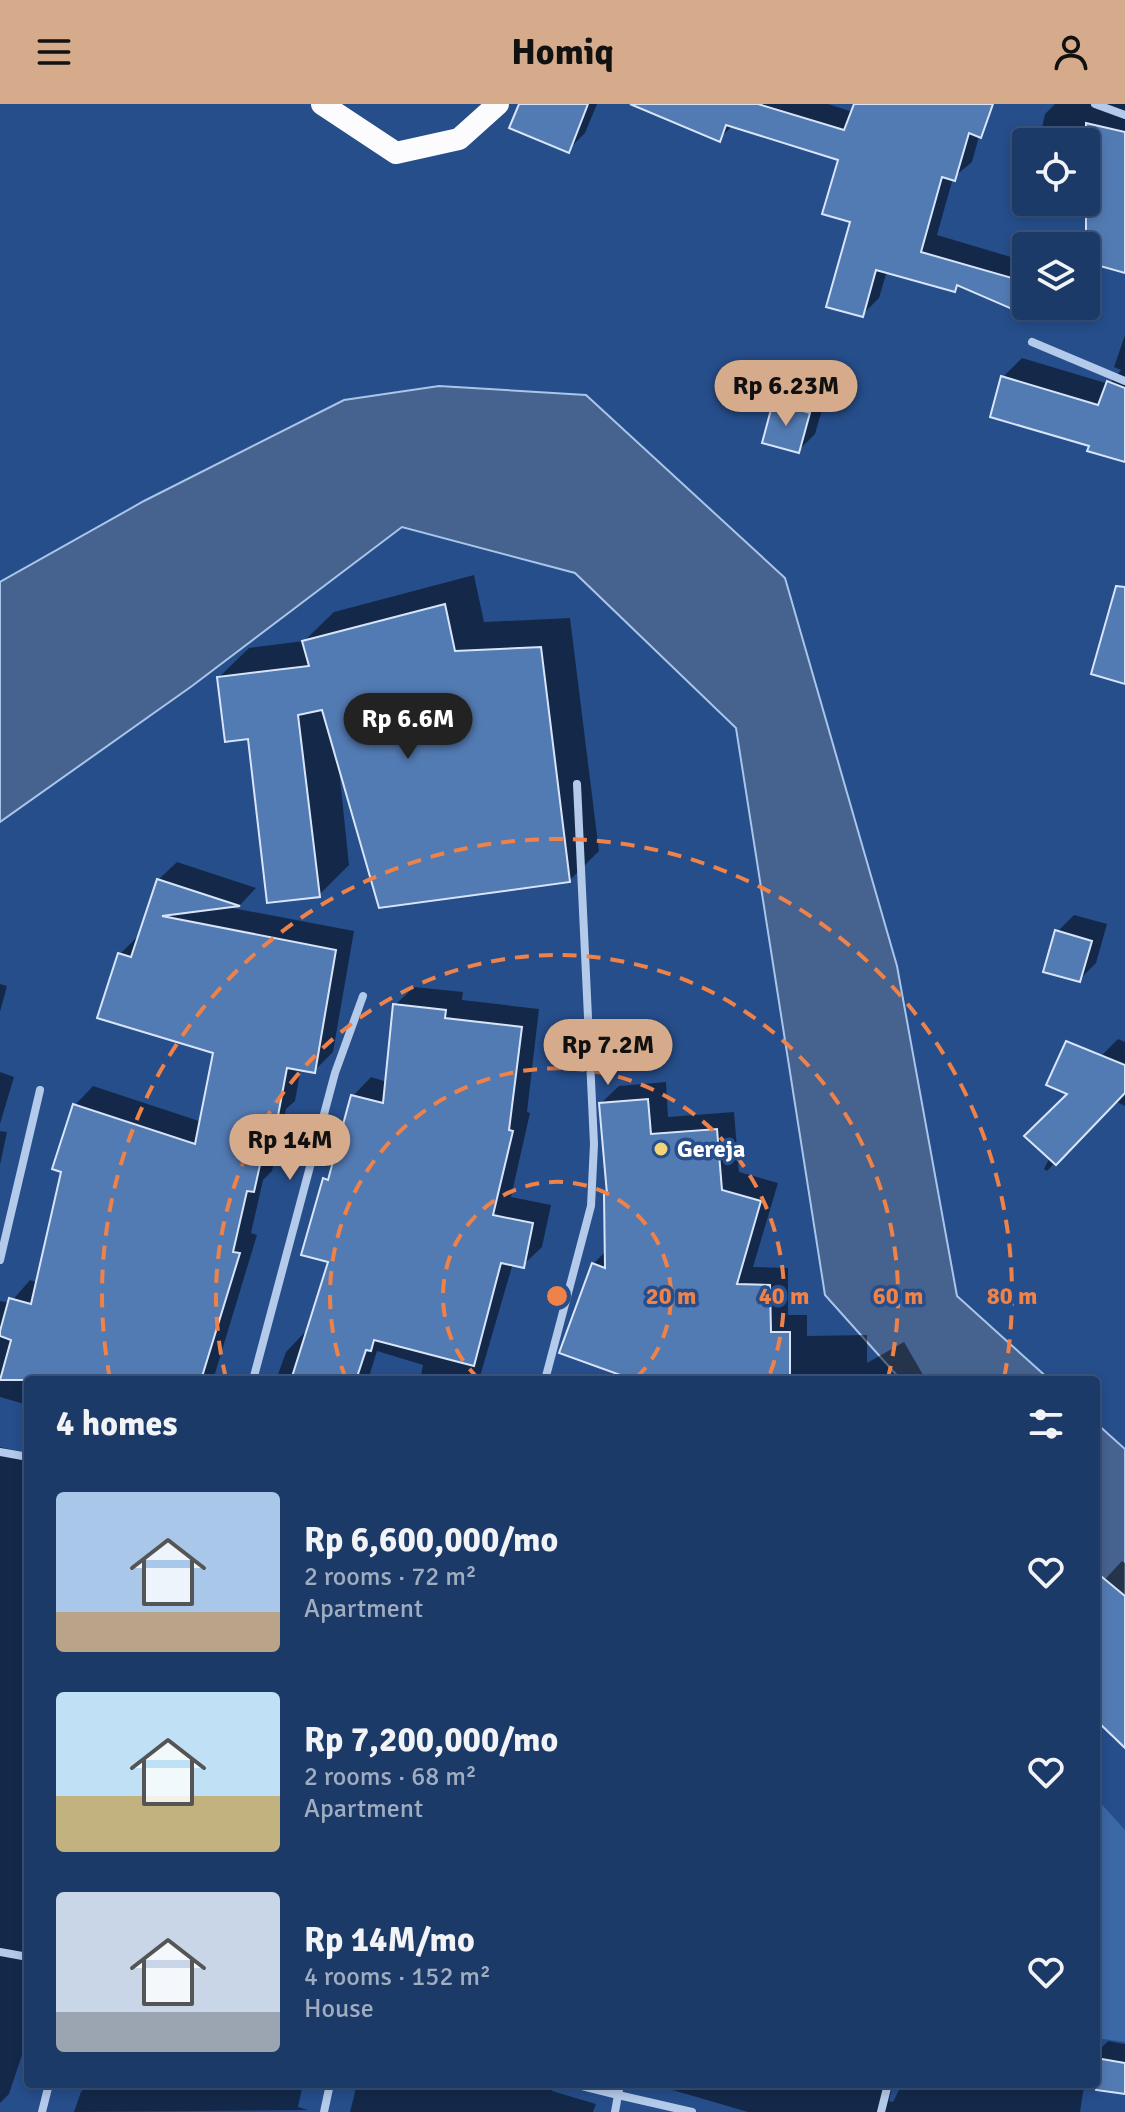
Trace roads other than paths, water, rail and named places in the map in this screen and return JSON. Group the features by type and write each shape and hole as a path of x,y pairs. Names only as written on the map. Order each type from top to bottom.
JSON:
{"highway":[{"path":"322,104 396,153 459,139 498,104"}],"street":[{"path":"1095,104 1125,115"},
{"path":"1032,342 1125,381"},
{"path":"546,1376 591,1206 594,1144 577,784"},
{"path":"254,1376 335,1073 363,996"},
{"path":"0,1260 40,1090"},
{"path":"0,1452 24,1456"},
{"path":"0,1952 24,1956"},
{"path":"42,2112 48,2088"},
{"path":"324,2112 329,2088"},
{"path":"590,2088 692,2112"},
{"path":"615,2112 619,2088"},
{"path":"881,2112 887,2088"}],"place":[{"name":"Gereja","path":"661,1149"}]}
